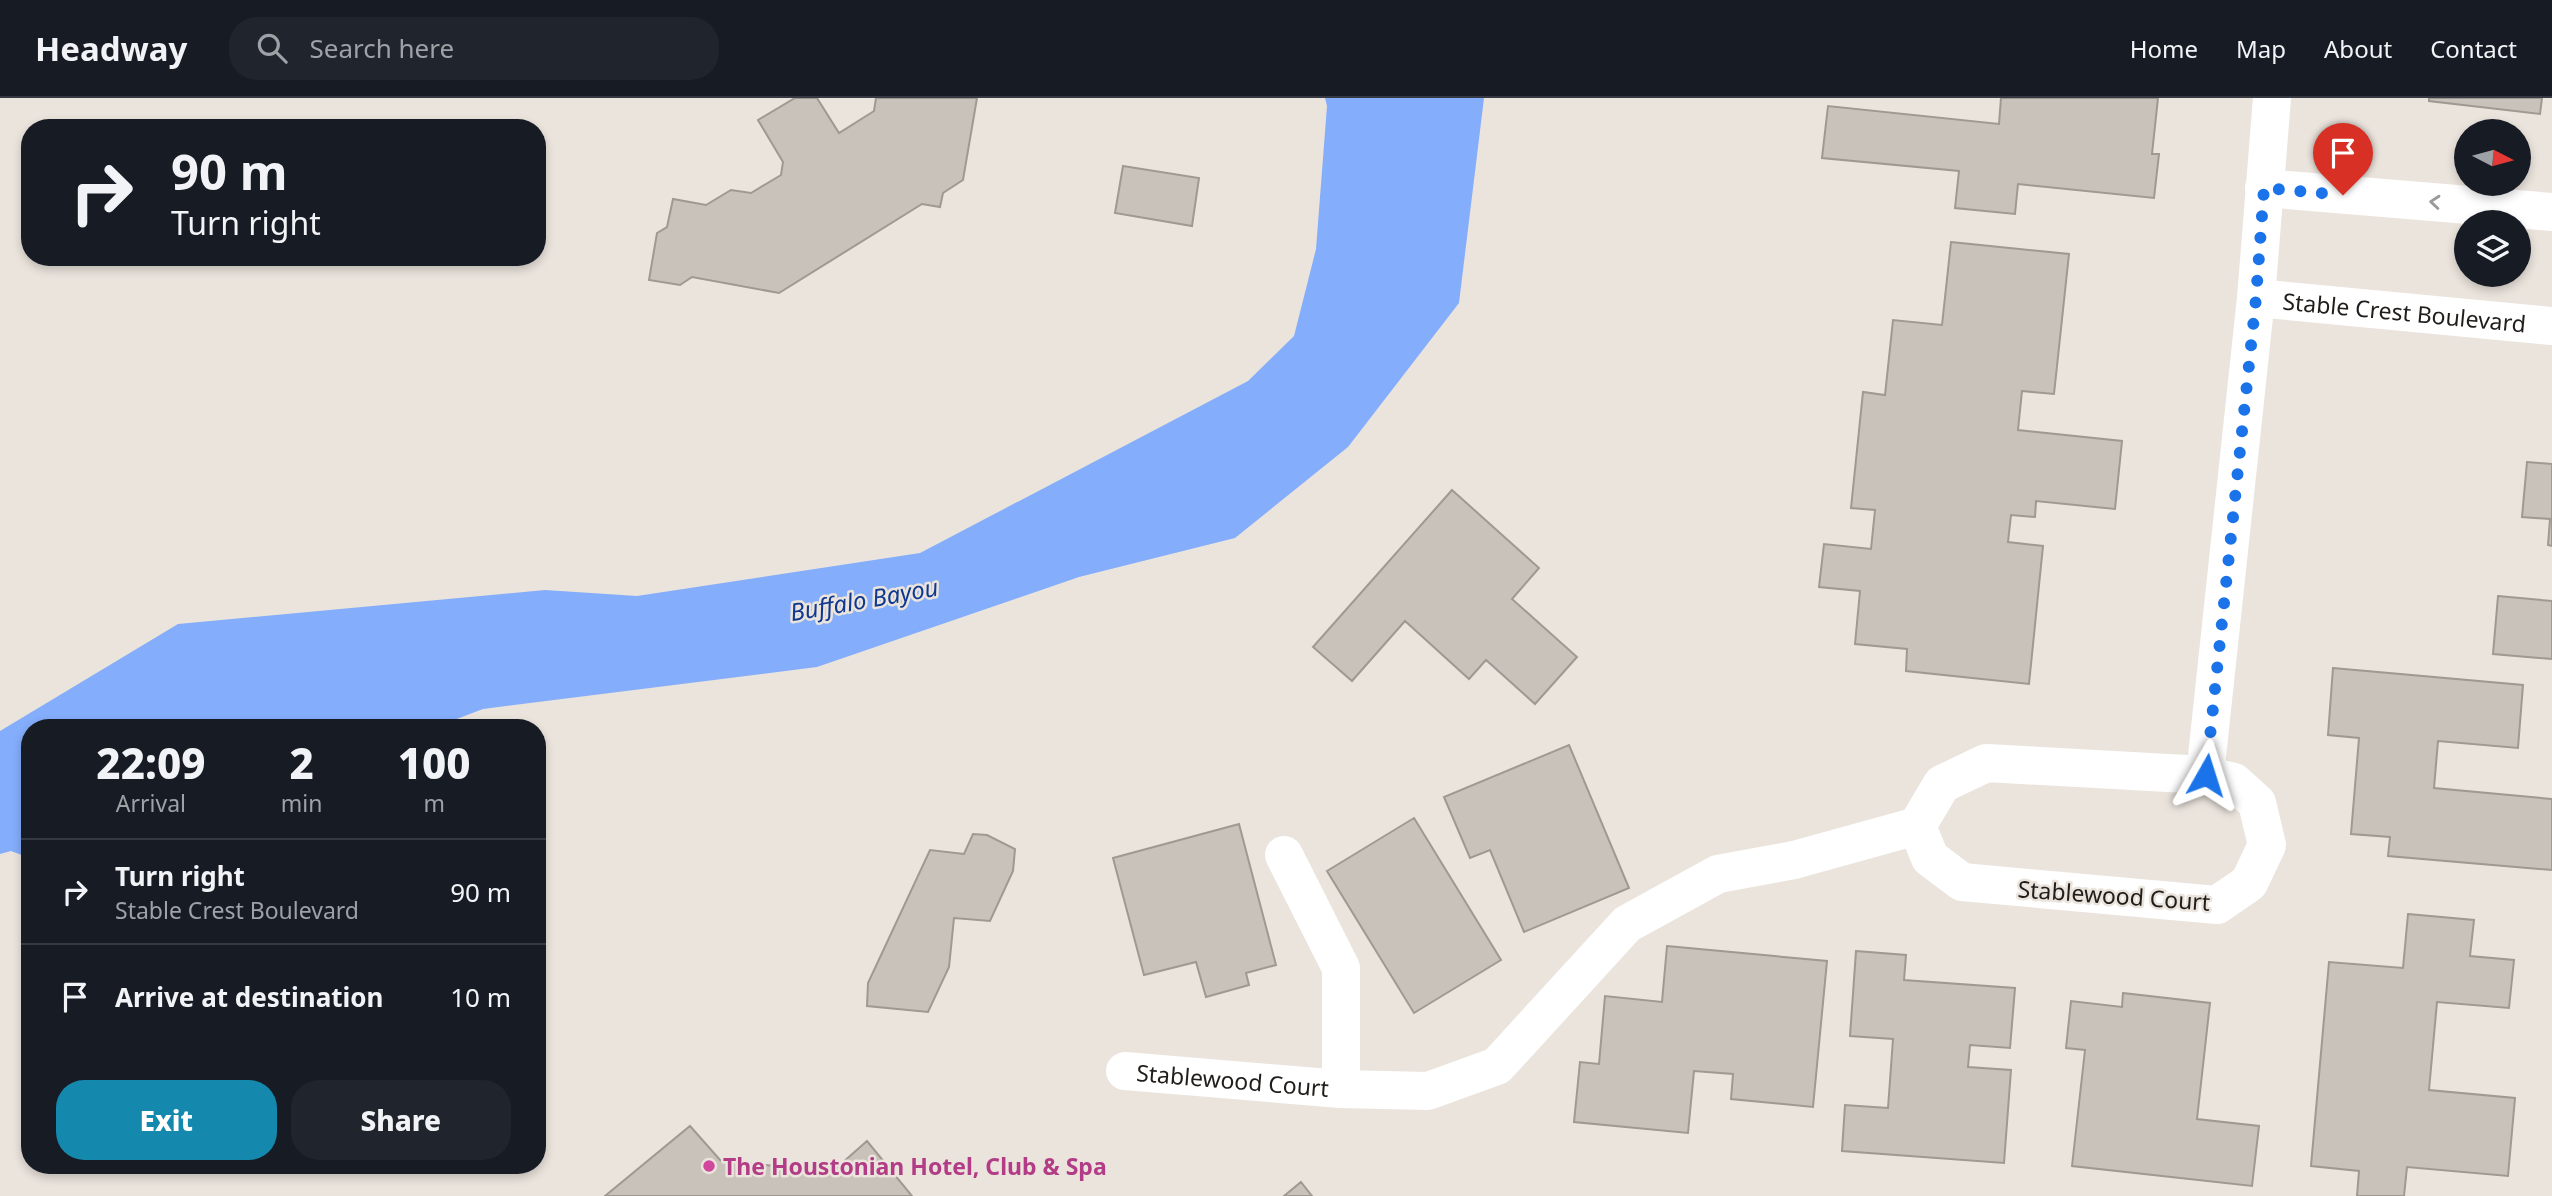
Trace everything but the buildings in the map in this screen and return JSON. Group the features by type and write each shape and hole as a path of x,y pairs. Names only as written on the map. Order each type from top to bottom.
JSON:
{"street":[{"path":"2206,775 2256,298 2272,98"},
{"path":"2264,188 2552,212"},
{"name":"Stable Crest Boulevard","path":"2256,298 2552,326"},
{"name":"Stablewood Court","path":"1125,1071 1341,1089 1428,1091 1497,1066 1627,925 1718,874 1794,860 1917,826 1942,784 1986,763 2206,775 2234,782 2257,803 2267,845 2249,883 2217,905 1962,882 1930,858 1917,826"},
{"name":"Stablewood Court","path":"1284,855 1341,968 1341,1089"}],"water":[{"name":"Buffalo Bayou","path":"1325,98 1484,98 1459,303 1348,447 1235,538 1079,577 817,667 483,709 457,719 21,719 21,855 11,851 0,854 0,731 178,624 545,590 637,596 920,553 1248,381 1294,336 1316,249 1327,106"}],"place":[{"name":"The Houstonian Hotel, Club & Spa","path":"709,1166"}],"route":[{"path":"2206,775 2256,298 2264,188 2343,195"}]}
